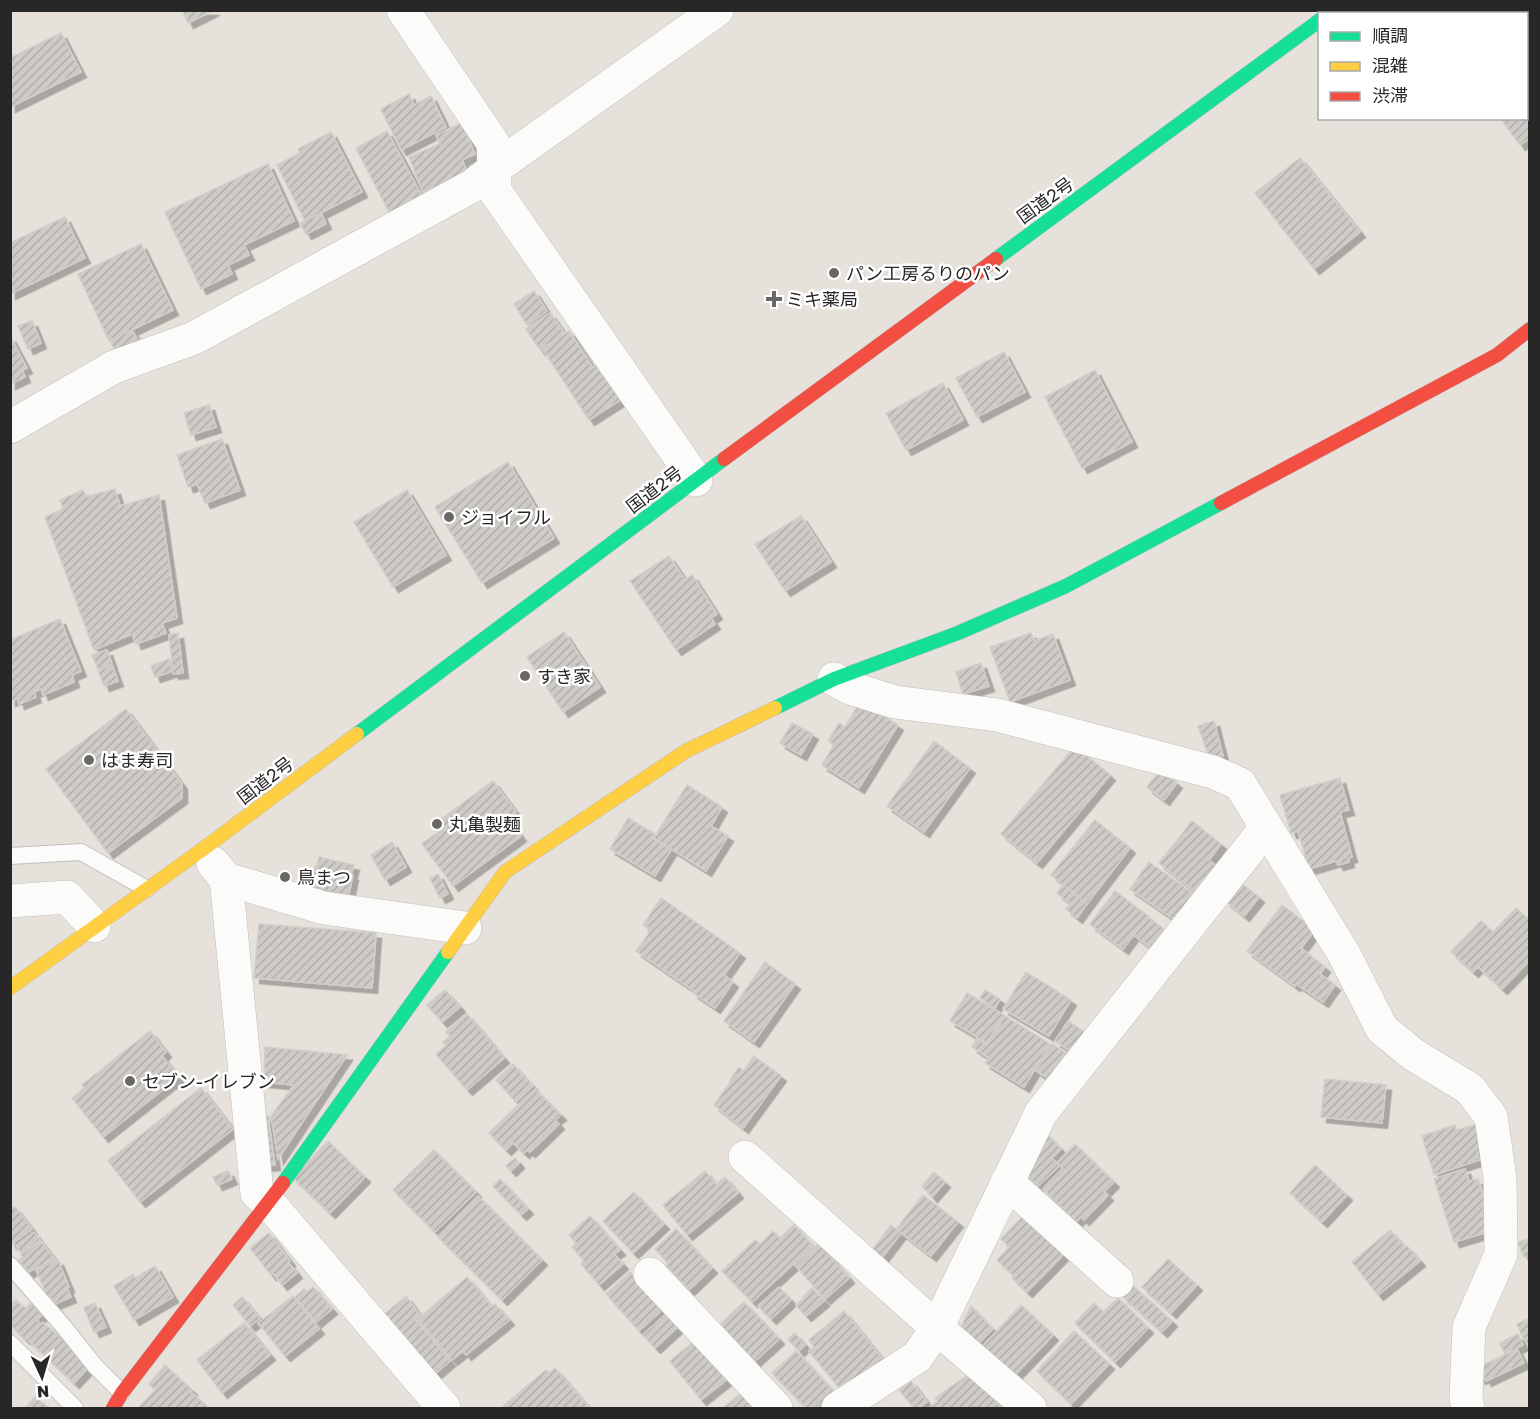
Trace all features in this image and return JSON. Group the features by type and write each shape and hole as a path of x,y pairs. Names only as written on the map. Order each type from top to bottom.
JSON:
{"main road":[{"name":"国道2号","path":"10,988 203,849 696,480 1318,21"},
{"path":"113,1408 122,1393 269,1203 505,872 686,751 834,679 958,633 1066,586 1497,355 1530,329"}],"street":[{"path":"10,428 114,367 194,338 472,186 717,10"},
{"path":"411,14 493,143 495,191 696,480"},
{"path":"834,679 850,688 895,702 997,715 1213,772 1240,784 1344,954 1382,1029 1414,1055 1470,1089 1491,1117 1500,1178 1501,1254 1469,1328 1466,1397 1468,1408"},
{"path":"838,1408 917,1357 937,1329 1041,1113 1266,828"},
{"path":"203,849 226,879 257,1193 269,1203 444,1408"},
{"path":"226,879 324,908 465,928"},
{"path":"10,901 67,897 94,926"},
{"path":"745,1158 937,1329 1030,1408"},
{"path":"1007,1182 1118,1281"},
{"path":"650,1274 776,1408"}],"lane":[{"path":"10,856 81,852 147,889"},
{"path":"10,1265 95,1366 122,1393"},
{"path":"10,1343 75,1408"}],"building":[{"path":"182,10 214,10 188,23"},
{"path":"1440,10 1472,10 1473,12 1438,12"},
{"path":"61,33 81,72 10,107 10,58"},
{"path":"1528,83 1530,85 1530,138 1520,145 1501,120 1528,120"},
{"path":"409,94 414,105 431,96 446,127 401,150 381,109"},
{"path":"462,123 475,154 462,160 468,173 423,192 409,157 440,144 436,135"},
{"path":"387,131 422,196 390,214 356,148"},
{"path":"331,132 362,192 305,221 277,165 300,153 298,149"},
{"path":"1300,158 1360,232 1314,269 1255,193"},
{"path":"268,164 294,221 244,245 249,255 228,265 232,274 201,289 165,212"},
{"path":"321,213 326,224 306,234 300,223"},
{"path":"65,217 85,258 10,294 10,243"},
{"path":"141,244 173,310 109,341 78,274"},
{"path":"534,291 547,311 527,325 514,304"},
{"path":"550,313 565,334 540,350 526,329"},
{"path":"32,321 41,343 28,349 18,326"},
{"path":"132,330 140,344 117,355 110,340"},
{"path":"569,331 593,368 602,362 625,397 589,420 542,348"},
{"path":"10,336 27,368 22,370 25,377 10,384"},
{"path":"1004,352 1025,392 977,417 956,378"},
{"path":"1095,370 1132,442 1082,468 1045,397"},
{"path":"943,383 963,420 906,450 886,413"},
{"path":"209,405 216,427 191,435 184,413"},
{"path":"222,439 240,490 205,503 197,484 188,487 177,455"},
{"path":"508,462 554,538 482,583 435,507"},
{"path":"115,489 120,506 159,495 177,618 162,623 166,633 136,644 132,634 94,650 45,517 63,509 60,500 83,490 86,497"},
{"path":"407,490 446,555 393,587 354,522"},
{"path":"801,516 831,562 785,591 755,544"},
{"path":"669,556 685,580 692,575 717,614 711,618 715,624 676,650 630,581"},
{"path":"60,619 81,671 72,675 74,682 43,695 41,689 34,692 36,697 19,704 17,698 10,701 10,640"},
{"path":"564,632 600,687 563,712 527,657"},
{"path":"178,633 183,673 173,674 169,635"},
{"path":"1031,633 1034,641 1053,634 1070,680 1010,702 990,647"},
{"path":"107,650 112,664 98,669 92,655"},
{"path":"169,659 173,671 155,677 151,666"},
{"path":"981,663 989,686 963,694 956,672"},
{"path":"112,665 118,681 104,686 98,671"},
{"path":"860,702 898,725 859,788 822,765 834,745 828,741 839,723 845,727"},
{"path":"126,709 182,784 182,798 108,853 46,769"},
{"path":"1214,721 1223,756 1210,759 1198,726"},
{"path":"792,723 813,734 801,755 780,743"},
{"path":"934,741 970,768 924,832 887,806"},
{"path":"1075,746 1110,775 1037,863 1001,834"},
{"path":"1160,770 1177,783 1164,800 1147,787"},
{"path":"1340,778 1349,810 1340,812 1352,857 1348,858 1349,862 1338,865 1336,861 1309,869 1298,831 1291,833 1280,795"},
{"path":"493,781 516,812 508,818 521,836 453,886 422,844 445,827 440,820"},
{"path":"687,785 722,807 711,826 728,836 706,871 654,838"},
{"path":"628,818 655,834 652,838 671,850 655,876 610,849"},
{"path":"1095,820 1130,848 1087,904 1051,875"},
{"path":"1192,821 1221,844 1209,860 1217,867 1197,893 1159,863"},
{"path":"392,842 406,867 385,880 371,855"},
{"path":"319,857 354,865 347,903 309,893"},
{"path":"1149,862 1194,894 1175,920 1130,889"},
{"path":"438,874 448,894 440,898 430,878"},
{"path":"1240,882 1259,897 1244,916 1225,901"},
{"path":"1063,885 1087,904 1077,918 1066,909 1071,904 1057,893"},
{"path":"1115,891 1148,916 1123,949 1090,924"},
{"path":"661,898 740,953 724,975 733,982 715,1008 636,951 651,930 643,925"},
{"path":"1282,905 1315,930 1301,948 1325,967 1320,974 1335,985 1323,1002 1296,984 1295,986 1247,951"},
{"path":"1516,908 1530,921 1530,960 1502,989 1478,967 1473,972 1451,952 1481,921 1493,932"},
{"path":"1148,917 1169,933 1155,951 1134,935"},
{"path":"259,924 376,933 372,988 254,978"},
{"path":"765,962 795,984 754,1042 724,1021"},
{"path":"1026,972 1071,1000 1049,1036 1003,1009"},
{"path":"445,990 460,1007 442,1022 427,1005"},
{"path":"985,990 1000,999 995,1008 980,998"},
{"path":"967,993 1004,1015 987,1043 950,1021"},
{"path":"467,1014 504,1058 467,1090 436,1054 446,1046 443,1042 450,1036 446,1032"},
{"path":"1005,1016 1050,1044 1024,1087 985,1063 989,1058 972,1047 977,1039 987,1045"},
{"path":"1068,1021 1088,1034 1075,1054 1055,1041"},
{"name":"セブン-イレブン","path":"150,1031 166,1052 162,1056 179,1077 103,1137 72,1098 84,1088 82,1085"},
{"path":"1052,1044 1069,1055 1053,1081 1036,1071"},
{"path":"265,1047 347,1055 278,1159 272,1121 269,1119 294,1085 264,1082"},
{"path":"754,1056 781,1076 743,1128 714,1105 739,1067 744,1071"},
{"path":"513,1064 533,1086 516,1102 496,1080"},
{"path":"1325,1079 1386,1085 1382,1123 1321,1117"},
{"path":"201,1088 233,1129 140,1202 108,1161"},
{"path":"535,1089 561,1115 555,1120 559,1124 530,1152 527,1150 524,1153 513,1143 506,1150 489,1133"},
{"path":"268,1116 275,1165 263,1166 256,1118"},
{"path":"1455,1125 1456,1130 1475,1125 1483,1150 1477,1152 1479,1160 1434,1175 1422,1136"},
{"path":"1046,1133 1061,1149 1052,1158 1059,1166 1038,1186 1024,1173"},
{"path":"328,1141 365,1177 330,1213 293,1178"},
{"path":"1075,1144 1114,1182 1104,1192 1108,1195 1084,1220 1081,1217 1076,1222 1043,1189 1063,1168 1057,1163"},
{"path":"434,1150 476,1192 435,1232 393,1190"},
{"path":"515,1158 519,1163 511,1171 506,1166"},
{"path":"1315,1165 1347,1195 1322,1222 1290,1193"},
{"path":"1465,1169 1469,1181 1478,1179 1488,1210 1482,1212 1488,1232 1454,1242 1434,1179"},
{"path":"228,1171 232,1179 217,1185 213,1177"},
{"path":"705,1171 716,1184 725,1177 738,1193 687,1235 663,1205"},
{"path":"934,1172 945,1182 932,1197 922,1186"},
{"path":"500,1179 528,1209 521,1215 493,1186"},
{"path":"634,1192 664,1224 633,1253 603,1221"},
{"path":"923,1195 958,1222 931,1256 896,1229"},
{"path":"478,1196 542,1260 502,1300 438,1237"},
{"path":"15,1207 32,1229 12,1244 10,1242 10,1210"},
{"path":"1028,1211 1062,1244 1057,1249 1063,1255 1027,1292 997,1260 1010,1247 1001,1239"},
{"path":"590,1216 620,1250 614,1254 623,1264 599,1285 581,1264 584,1261 572,1247 576,1243 569,1235"},
{"path":"794,1225 813,1246 752,1302 722,1271 755,1240 760,1244 773,1231 780,1238"},
{"path":"891,1225 901,1233 878,1263 868,1255"},
{"path":"676,1229 712,1268 689,1290 655,1249"},
{"path":"1390,1230 1420,1261 1378,1295 1352,1262"},
{"path":"34,1232 40,1240 22,1254 16,1246"},
{"path":"269,1233 297,1273 282,1285 250,1248"},
{"path":"1530,1238 1530,1255 1524,1257 1518,1243"},
{"path":"40,1240 55,1259 28,1272 19,1260 23,1257 21,1255"},
{"path":"819,1243 849,1278 825,1299 795,1265"},
{"path":"1168,1259 1197,1285 1171,1313 1142,1287"},
{"path":"58,1260 71,1297 54,1304 51,1297 48,1298 36,1270"},
{"path":"155,1266 173,1297 134,1320 114,1286 133,1274 135,1278"},
{"path":"630,1272 663,1309 639,1331 606,1294"},
{"path":"467,1277 492,1307 495,1304 509,1320 466,1355 463,1351 452,1360 418,1319"},
{"path":"1132,1285 1172,1321 1162,1332 1122,1296"},
{"path":"313,1287 332,1309 316,1322 295,1297 304,1289 306,1292"},
{"path":"779,1287 791,1300 771,1319 758,1306"},
{"path":"812,1288 824,1301 806,1316 796,1305"},
{"path":"293,1296 319,1329 285,1356 258,1323"},
{"path":"406,1296 420,1315 415,1319 450,1361 429,1379 379,1319"},
{"path":"242,1297 260,1318 250,1326 233,1305"},
{"path":"1118,1298 1148,1328 1115,1362 1075,1323 1094,1303 1103,1312"},
{"path":"16,1300 22,1306 10,1318 10,1305"},
{"path":"744,1302 779,1339 754,1362 719,1325"},
{"path":"31,1303 42,1315 37,1320 40,1324 25,1339 10,1325 10,1318 23,1306 26,1308"},
{"path":"95,1303 106,1327 94,1332 84,1308"},
{"path":"1021,1305 1053,1335 1014,1376 982,1347"},
{"path":"971,1306 993,1329 979,1343 961,1327"},
{"path":"844,1311 884,1361 844,1394 809,1351 814,1347 809,1340"},
{"path":"667,1313 679,1326 655,1348 643,1335"},
{"path":"1530,1318 1530,1337 1524,1340 1517,1324"},
{"path":"43,1322 81,1356 86,1370 74,1383 27,1339"},
{"path":"244,1323 270,1355 222,1393 197,1360"},
{"path":"1074,1331 1109,1364 1071,1404 1037,1371"},
{"path":"795,1333 805,1345 799,1351 788,1339"},
{"path":"1518,1334 1523,1345 1505,1354 1500,1343"},
{"path":"697,1339 729,1378 701,1400 670,1361"},
{"path":"1517,1349 1524,1363 1486,1381 1484,1377 1480,1379 1475,1369"},
{"path":"796,1351 834,1392 816,1408 806,1408 772,1373"},
{"path":"165,1365 209,1408 138,1408 155,1390 149,1384"},
{"path":"555,1368 588,1406 585,1408 501,1408 546,1370 549,1373"},
{"path":"972,1372 1001,1408 929,1408 938,1401 935,1398"},
{"path":"911,1381 927,1402 918,1408 914,1408 899,1390"},
{"path":"745,1390 761,1408 723,1408"},
{"path":"35,1397 49,1408 25,1408"}],"traffic: fast":[{"path":"996,259 1318,21"},
{"path":"357,734 724,459"},
{"path":"775,708 834,679 958,633 1066,586 1221,503"},
{"path":"283,1183 448,952"}],"traffic: slow":[{"path":"448,952 505,872 686,751 775,708"},
{"path":"10,988 203,849 357,734"}],"traffic: jam":[{"path":"724,459 996,259"},
{"path":"1221,503 1497,355 1530,329"},
{"path":"113,1408 122,1393 283,1183"}],"place":[{"name":"パン工房るりのパン","path":"834,273"},
{"name":"ミキ薬局","path":"774,299"},
{"name":"ジョイフル","path":"449,517"},
{"name":"すき家","path":"525,676"},
{"name":"はま寿司","path":"89,760"},
{"name":"丸亀製麺","path":"437,824"},
{"name":"鳥まつ","path":"285,877"},
{"name":"セブン-イレブン","path":"130,1081"}]}
